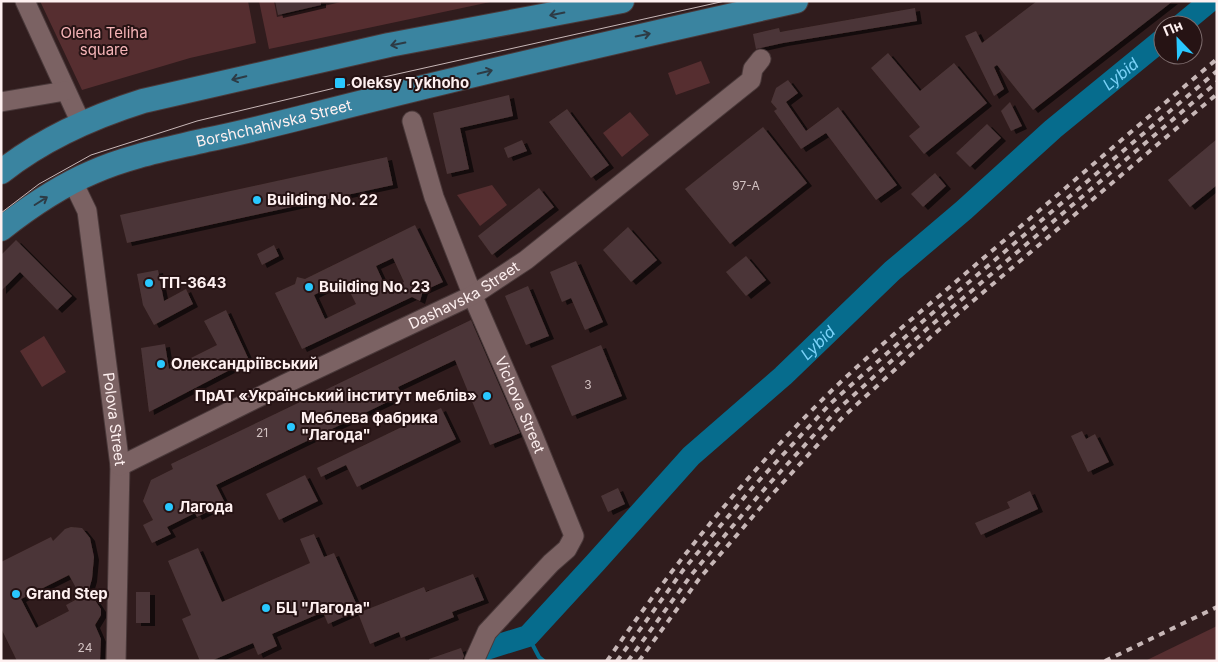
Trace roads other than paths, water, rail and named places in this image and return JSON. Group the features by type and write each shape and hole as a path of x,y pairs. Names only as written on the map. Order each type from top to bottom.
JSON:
{"main road":[{"path":"1,172 50,138 112,110 143,101 389,45 622,1"},
{"name":"Borshchahivska Street","path":"1,229 37,203 73,182 123,160 607,42 796,1"}],"street":[{"path":"25,1 81,123"},
{"name":"Dashavska Street","path":"120,466 285,384 473,295 526,260 751,80 753,69 761,59"},
{"path":"1,102 66,91"},
{"name":"Vichova Street","path":"412,121 434,197 574,536 567,549 551,563 487,632 474,661"},
{"name":"Polova Street","path":"73,182 87,211 120,466 116,661"}],"waterway":[{"name":"Lybid","path":"1193,15 1210,1"},
{"name":"Lybid","path":"483,650 528,636 691,456 783,376 892,271 964,210 1053,129 1153,47"},
{"path":"528,636 539,657 544,661"}],"tram line":[{"path":"1,213 39,184 91,155 197,121 339,87 725,1"}],"railway":[{"path":"607,661 631,626 709,525 765,460 824,398 901,328 1217,59"},
{"path":"617,661 684,569 753,487 830,404 922,322 1217,71"},
{"path":"628,661 692,574 760,494 836,411 928,328 1217,82"},
{"path":"639,661 699,579 767,500 843,417 934,334 1217,94"},
{"path":"1105,661 1217,607"}],"place":[{"name":"Oleksy Tykhoho","path":"340,83"},
{"name":"Building No. 22","path":"257,200"},
{"name":"ТП-3643","path":"149,283"},
{"name":"Building No. 23","path":"309,287"},
{"name":"Олександріївський","path":"161,364"},
{"name":"ПрАТ «Український інститут меблів»","path":"487,396"},
{"name":"Меблева фабрика \"Лагода\"","path":"291,427"},
{"name":"Лагода","path":"169,507"},
{"name":"Grand Step","path":"16,594"},
{"name":"БЦ \"Лагода\"","path":"266,608"}],"park label":[{"name":"Olena Teliha square","path":"104,42"}]}
